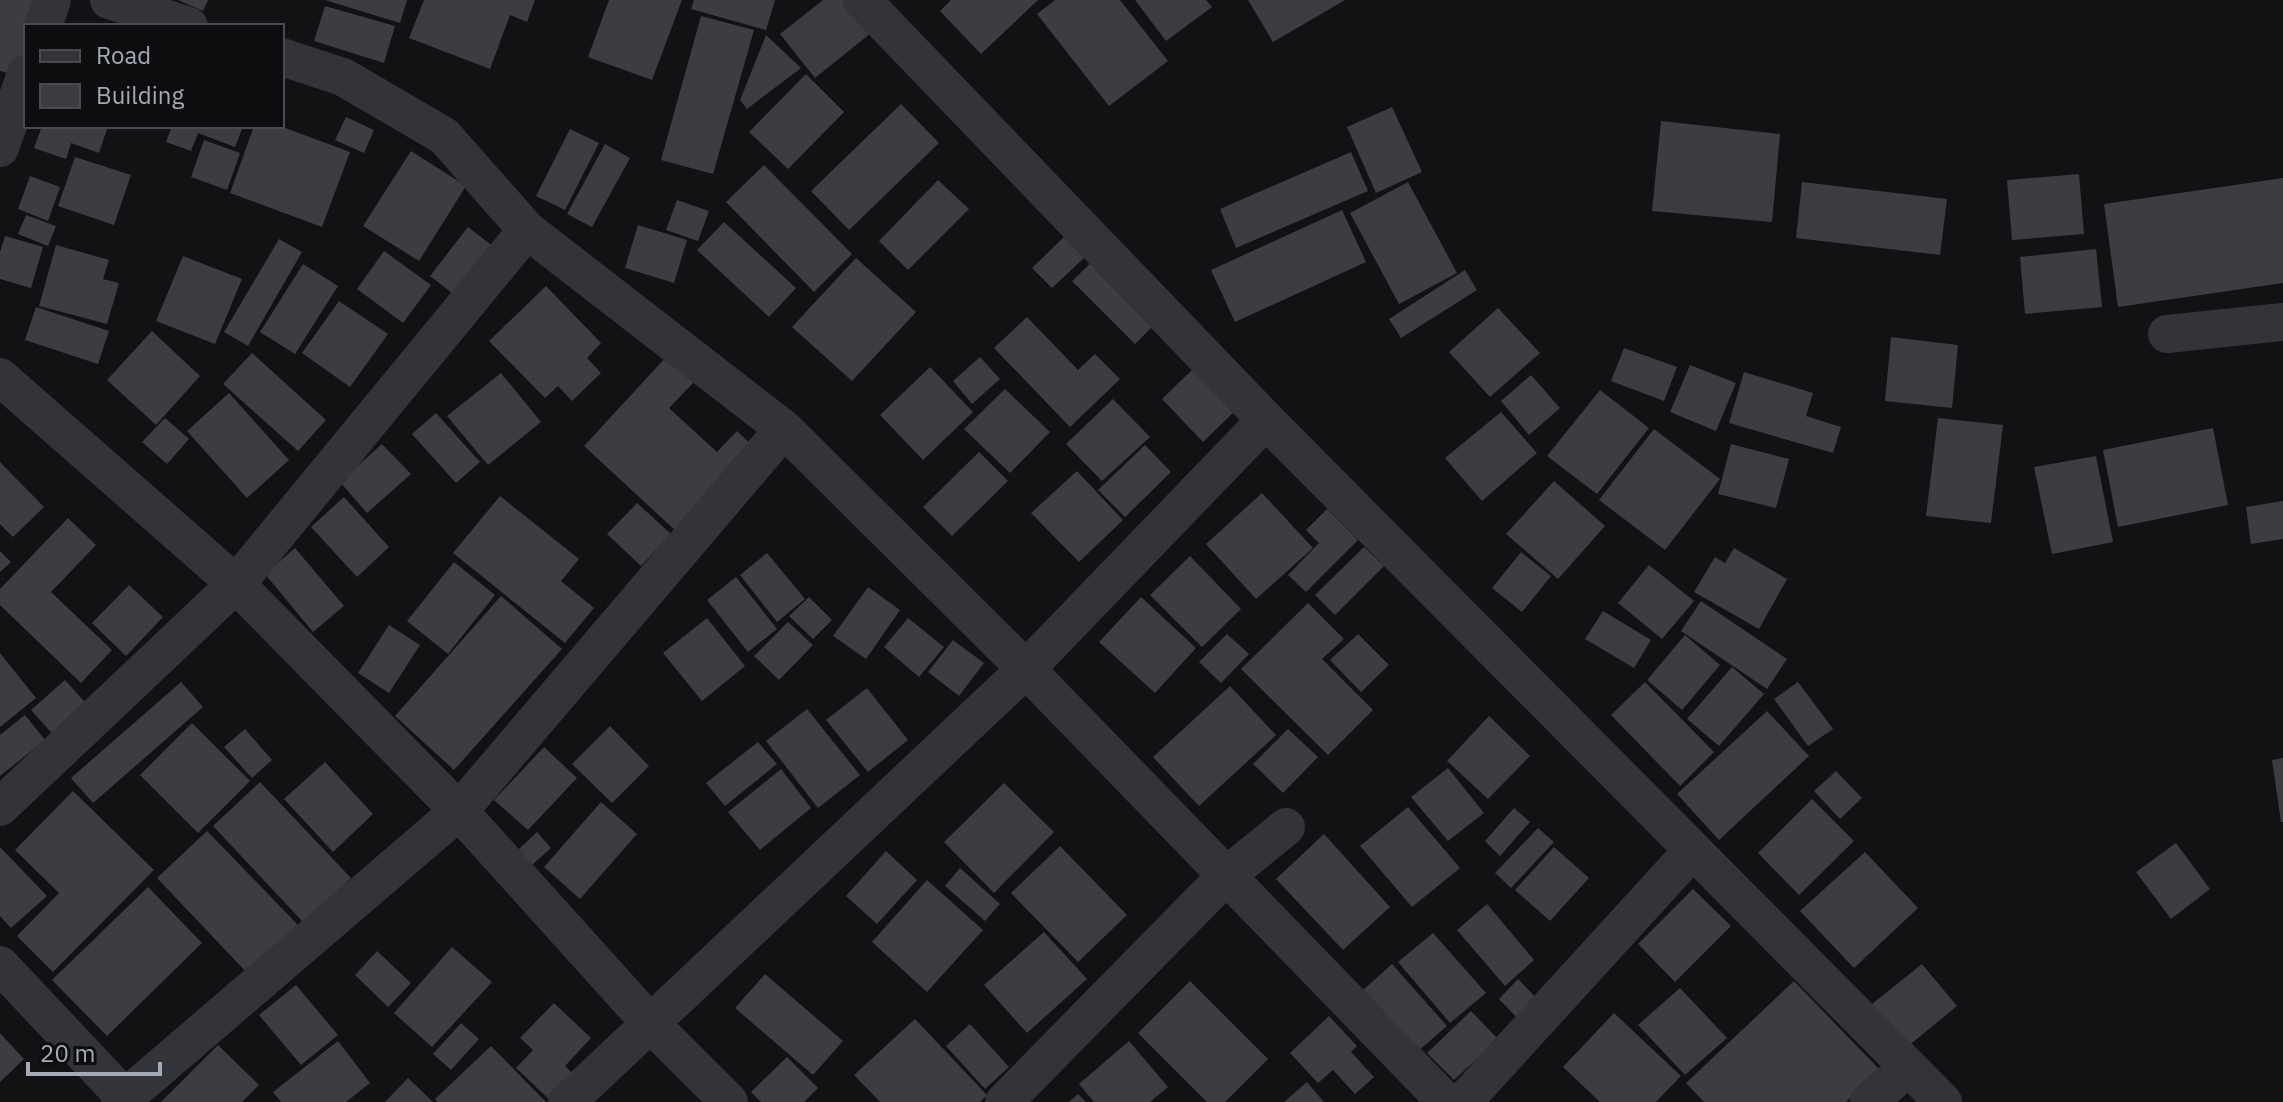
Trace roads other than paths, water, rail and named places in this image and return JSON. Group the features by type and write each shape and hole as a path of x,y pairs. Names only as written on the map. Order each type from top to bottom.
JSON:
{"street":[{"path":"44,24 52,0"},
{"path":"109,0 183,24"},
{"path":"862,0 1266,420 1943,1102"},
{"path":"284,58 343,77 444,136 527,230 784,429 1026,669 1446,1102"},
{"path":"0,148 24,80"},
{"path":"0,807 236,584 527,230"},
{"path":"2167,334 2283,322"},
{"path":"0,377 236,584 459,811 651,1024 729,1102"},
{"path":"567,1102 1026,669 1266,420"},
{"path":"0,965 124,1100 459,811 784,429"},
{"path":"1004,1102 1226,876 1286,827"},
{"path":"1463,1102 1693,850"},
{"path":"1869,1102 1908,1067"}]}
